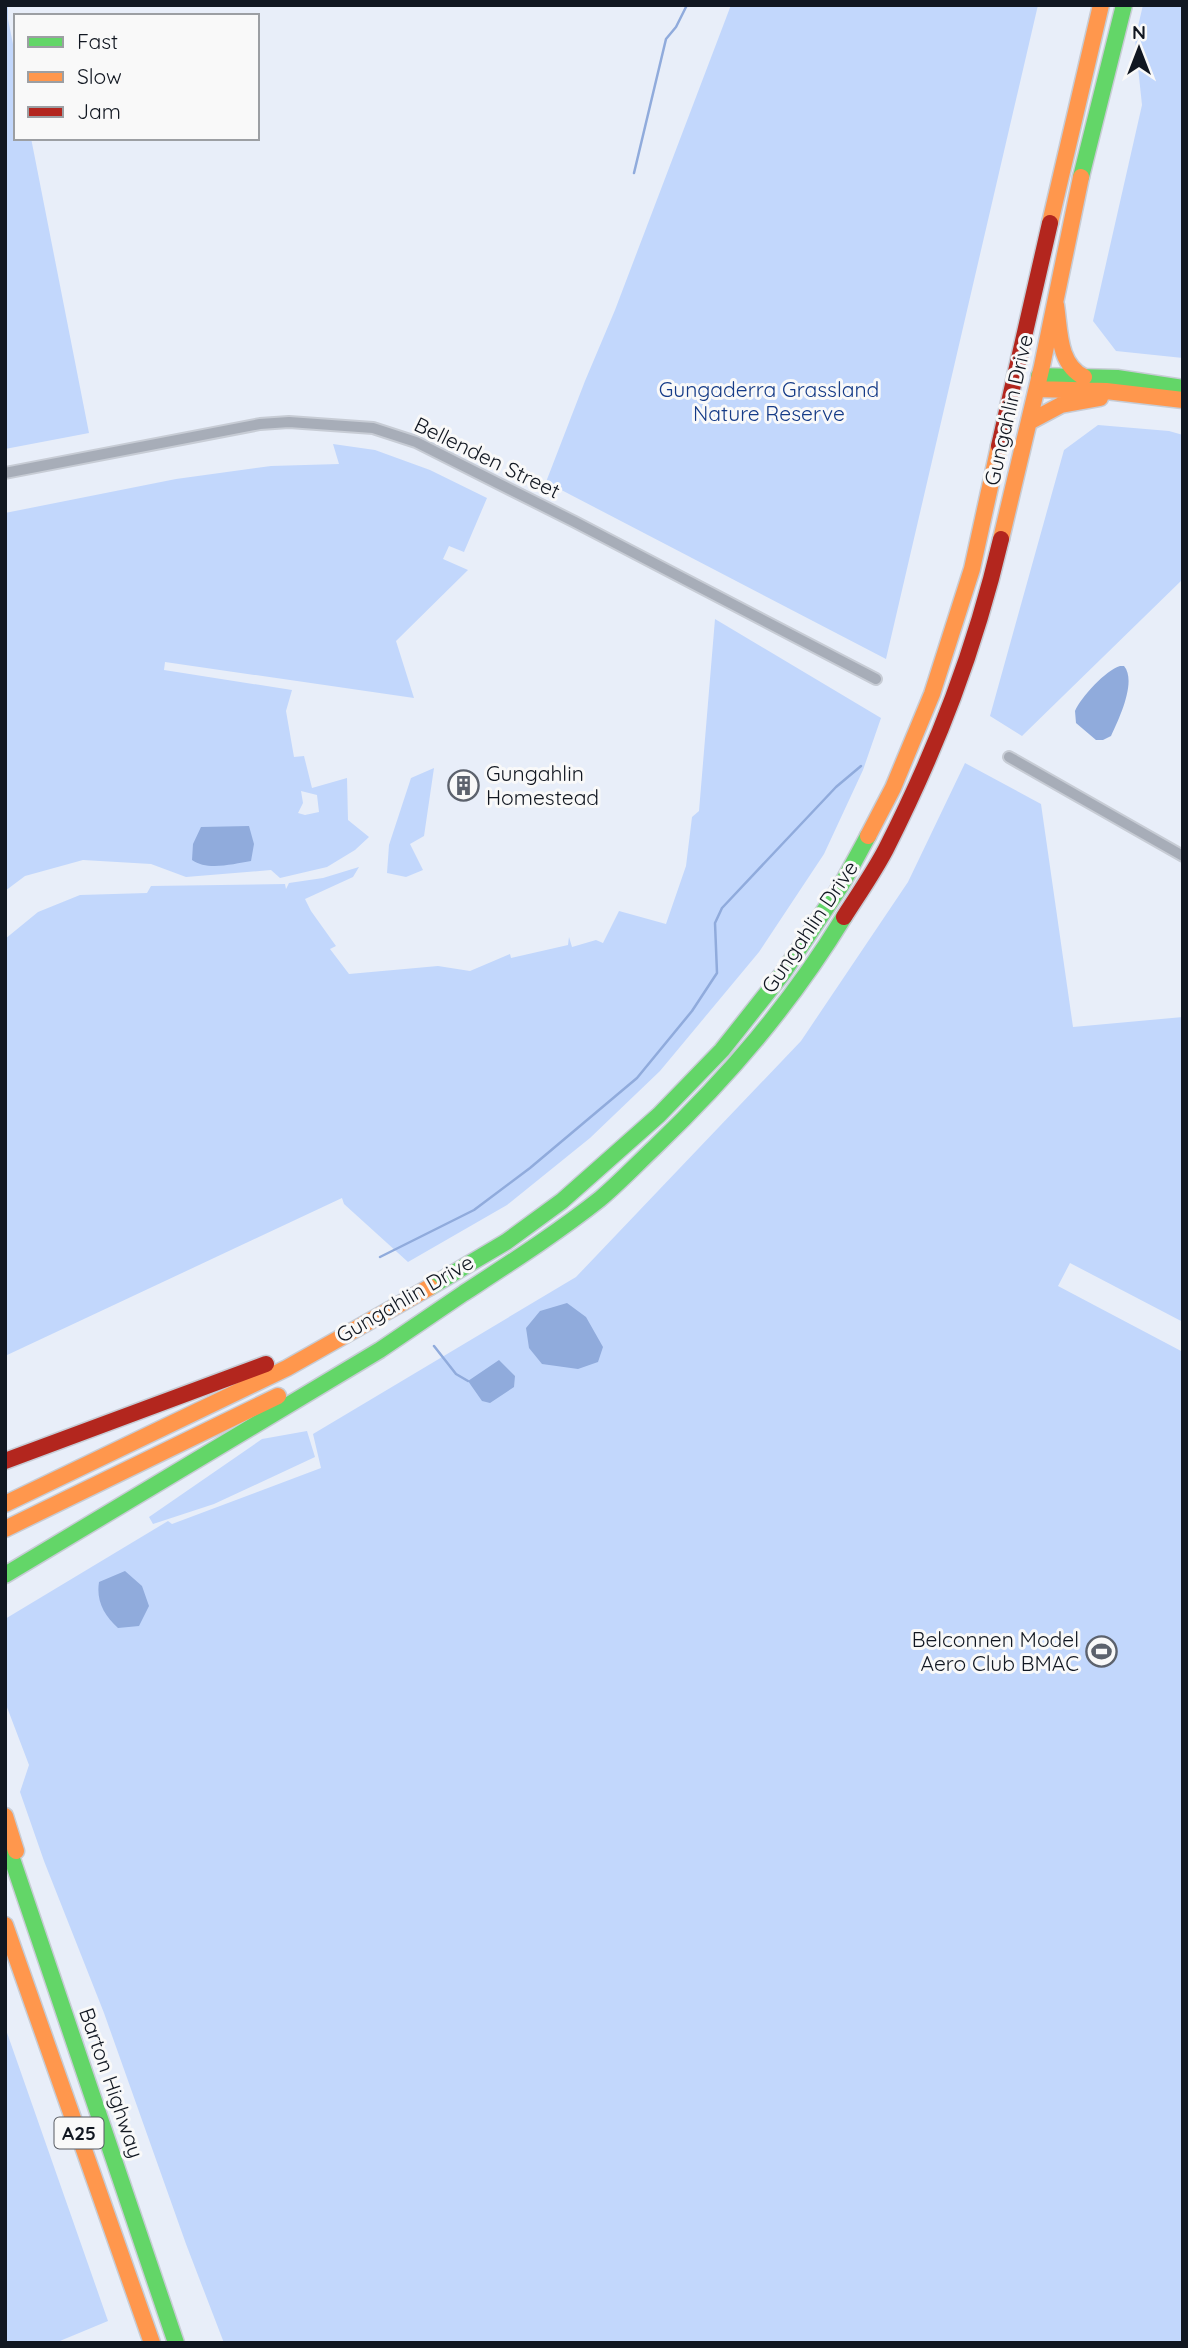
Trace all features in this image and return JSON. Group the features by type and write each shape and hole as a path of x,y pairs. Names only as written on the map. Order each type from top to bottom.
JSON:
{"main road":[{"name":"Gungahlin Drive","path":"5,1504 287,1368 506,1242 612,1159 659,1115 722,1050 783,973 842,884 893,788 932,694 976,556 1013,380 1101,5"},
{"name":"Gungahlin Drive","path":"5,1529 283,1393 464,1293 550,1237 602,1198 745,1056 814,967 885,851 944,723 966,667 986,604 1038,383 1077,192 1124,5"},
{"path":"1055,296 1066,362 1073,372 1084,377"},
{"path":"1038,383 1084,377 1144,381 1183,388"},
{"path":"1013,380 1183,400"},
{"path":"1029,422 1048,410 1073,402 1123,396 1155,396"},
{"path":"5,1575 380,1350 464,1293"},
{"path":"5,1461 238,1376 395,1308"},
{"path":"5,1816 54,1976"},
{"name":"Barton Highway","path":"5,1838 54,1976 176,2343"},
{"name":"A25","path":"5,1925 152,2343"}],"street":[{"name":"Bellenden Street","path":"5,473 260,424 289,422 373,428 416,442 876,679"},
{"path":"1009,757 1183,856"}],"green space":[{"path":"5,5 8,5 14,49 14,140 31,140 89,433 5,449"},
{"name":"Gungaderra Grassland Nature Reserve","path":"731,5 1038,5 886,659 546,482 615,310"},
{"path":"1143,5 1183,5 1183,358 1116,351 1093,321 1142,105 1135,39"},
{"path":"1098,425 1169,431 1183,435 1183,579 1022,736 990,716 1064,450"},
{"path":"333,444 375,450 430,470 487,498 464,552 449,546 443,559 468,570 396,641 414,698 165,662 164,670 292,690 286,711 294,757 304,756 312,788 347,778 348,820 369,837 355,850 327,867 280,878 271,870 186,877 151,864 83,860 25,876 5,891 5,513 176,479 271,466 339,464","holes":["301,791 317,795 319,812 305,815 298,813 303,803"]},
{"path":"715,619 881,718 863,770 824,854 759,952 660,1071 590,1138 507,1205 408,1262 344,1204 342,1198 5,1356 5,939 38,912 80,895 147,893 151,886 285,884 286,889 289,883 323,878 359,867 353,877 305,899 336,946 330,949 349,974 438,966 470,971 510,954 511,958 568,945 569,937 572,947 596,940 603,943 619,911 666,924 686,866 692,817 699,811"},
{"path":"965,763 1041,804 1073,1027 1183,1017 1183,1322 1070,1263 1058,1286 1183,1352 1183,2343 224,2343 20,1792 29,1765 5,1702 5,1619 168,1521 172,1524 321,1468 313,1434 576,1277 801,1041 908,882"},
{"path":"434,768 424,836 410,844 423,870 406,877 387,873 389,845 411,778"},
{"path":"307,1431 315,1457 214,1504 153,1524 149,1517 262,1439"},
{"path":"5,2027 108,2321 55,2343 5,2343"}],"shaded area":[{"path":"1120,666 1124,666 1128,673 1125,700 1111,736 1096,740 1076,723 1075,711 1094,685"},
{"path":"249,826 254,844 251,861 213,866 192,860 193,844 201,827"},
{"path":"567,1303 586,1317 603,1347 598,1362 578,1369 542,1364 529,1348 526,1328 540,1311"},
{"path":"499,1360 515,1376 514,1387 490,1403 482,1401 468,1381"},
{"path":"125,1571 142,1586 149,1606 139,1626 118,1628 102,1607 99,1582"}],"waterway":[{"path":"634,173 666,39 676,27 687,5"},
{"path":"380,1257 474,1210 530,1168 637,1078 692,1011 717,973 715,923 722,908 836,787 861,766"},
{"path":"434,1346 456,1374 468,1381"}],"traffic: fast":[{"path":"1081,177 1124,5"},
{"path":"1039,376 1117,378 1183,388"},
{"path":"430,1287 506,1242 562,1201 659,1115 722,1050 783,973 842,884 868,836"},
{"path":"464,1293 600,1199 682,1120 733,1066 780,1010 844,917"},
{"path":"5,1575 380,1350 464,1293"},
{"path":"5,1838 176,2343"}],"traffic: slow":[{"path":"1050,223 1101,5"},
{"path":"1001,539 1042,366 1081,177"},
{"path":"1056,305 1065,355 1075,371 1084,377"},
{"path":"1037,389 1106,391 1183,400"},
{"path":"1029,422 1061,405 1100,398"},
{"path":"868,836 893,788 932,694 972,569 999,446"},
{"path":"5,1504 287,1368 430,1287"},
{"path":"5,1529 278,1396"},
{"path":"5,1816 16,1851"},
{"path":"5,1925 152,2343"}],"traffic: jam":[{"path":"999,446 1050,223"},
{"path":"844,917 886,849 938,736 967,659 1001,539"},
{"path":"5,1461 266,1364"}],"place":[{"name":"Gungahlin Homestead","path":"463,786"},
{"name":"Belconnen Model Aero Club BMAC","path":"1102,1652"}]}
